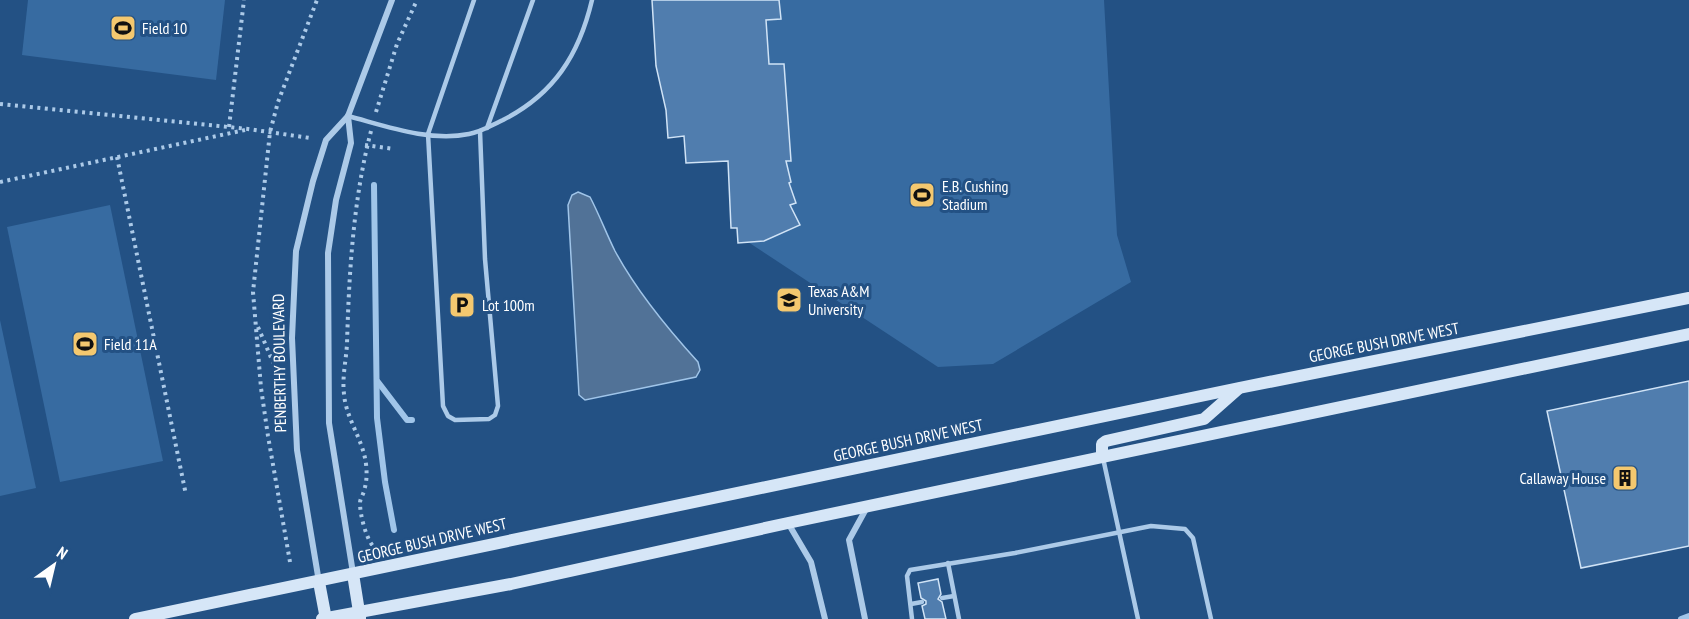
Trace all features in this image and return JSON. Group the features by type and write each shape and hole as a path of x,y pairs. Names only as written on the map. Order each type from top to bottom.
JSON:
{"main road":[{"name":"GEORGE BUSH DRIVE WEST","path":"135,619 319,582 446,552 1239,388 1689,298"},
{"path":"325,619 359,615 512,584 867,506 1689,334"},
{"path":"1102,457 1102,444 1106,441 1204,419 1239,388"},
{"name":"PENBERTHY BOULEVARD","path":"353,574 359,615"},
{"name":"PENBERTHY BOULEVARD","path":"319,582 325,619"}],"street":[{"name":"PENBERTHY BOULEVARD","path":"319,582 297,450 292,338 296,250 326,140 348,116 392,0"},
{"name":"PENBERTHY BOULEVARD","path":"348,116 351,143 336,200 328,253 329,423 353,574"},
{"path":"865,619 849,540 867,506"},
{"path":"788,523 812,562 825,619"}],"lane":[{"path":"474,0 428,134 443,406 445,413 452,419 485,420 495,414 498,406 485,259 480,131"},
{"path":"487,128 533,0"},
{"path":"348,116 410,132 428,134 454,136 487,128 521,110 545,90 567,65 585,28 592,0"},
{"path":"1102,457 1138,619"},
{"path":"912,619 907,576 910,570 1151,526 1185,529 1193,538 1211,619"},
{"path":"948,564 959,619"},
{"path":"942,598 954,596"},
{"path":"911,604 922,602"}],"path":[{"path":"229,127 244,0"},
{"path":"290,562 265,417 254,292 270,132 281,91 317,0"},
{"path":"381,98 397,44 417,0"},
{"path":"0,104 248,129 310,138"},
{"path":"0,182 248,129"},
{"path":"369,137 353,247 343,370 347,412 362,443 366,460 367,478 359,502 368,540 373,546"},
{"path":"361,145 394,149"},
{"path":"117,157 186,495"},
{"path":"256,323 283,386"}],"shaded area":[{"name":"Field 10","path":"28,0 225,0 216,80 22,55"},
{"name":"E.B. Cushing Stadium","path":"659,0 1104,0 1117,235 1131,282 993,364 938,367 748,242 738,243 737,228 731,228 728,161 686,163 684,136 668,138"},
{"path":"578,192 590,197 615,251 633,281 664,323 698,362 700,370 696,377 585,400 579,395 568,205 572,195"},
{"name":"Field 11A","path":"110,205 163,461 60,482 7,227"},
{"path":"0,320 36,488 0,496"}],"building":[{"path":"652,0 779,0 781,19 766,20 769,64 784,64 791,161 786,161 791,182 789,183 796,203 790,205 800,225 764,241 738,243 737,228 731,228 728,161 686,163 684,136 668,138 666,110 656,66"},
{"name":"Callaway House","path":"1689,381 1689,546 1581,568 1547,411"},
{"path":"938,579 941,594 938,599 942,602 946,619 925,619 922,606 926,604 926,601 921,598 918,583"}],"waterway":[{"path":"374,185 377,418 394,530"},
{"path":"378,382 407,420 412,420"},
{"path":"1681,619 1689,616"}],"place":[{"name":"Field 10","path":"123,28"},
{"name":"E.B. Cushing Stadium","path":"922,195"},
{"name":"Texas A&M University","path":"789,300"},
{"name":"Lot 100m","path":"462,305"},
{"name":"Field 11A","path":"85,344"},
{"name":"Callaway House","path":"1625,478"}]}
